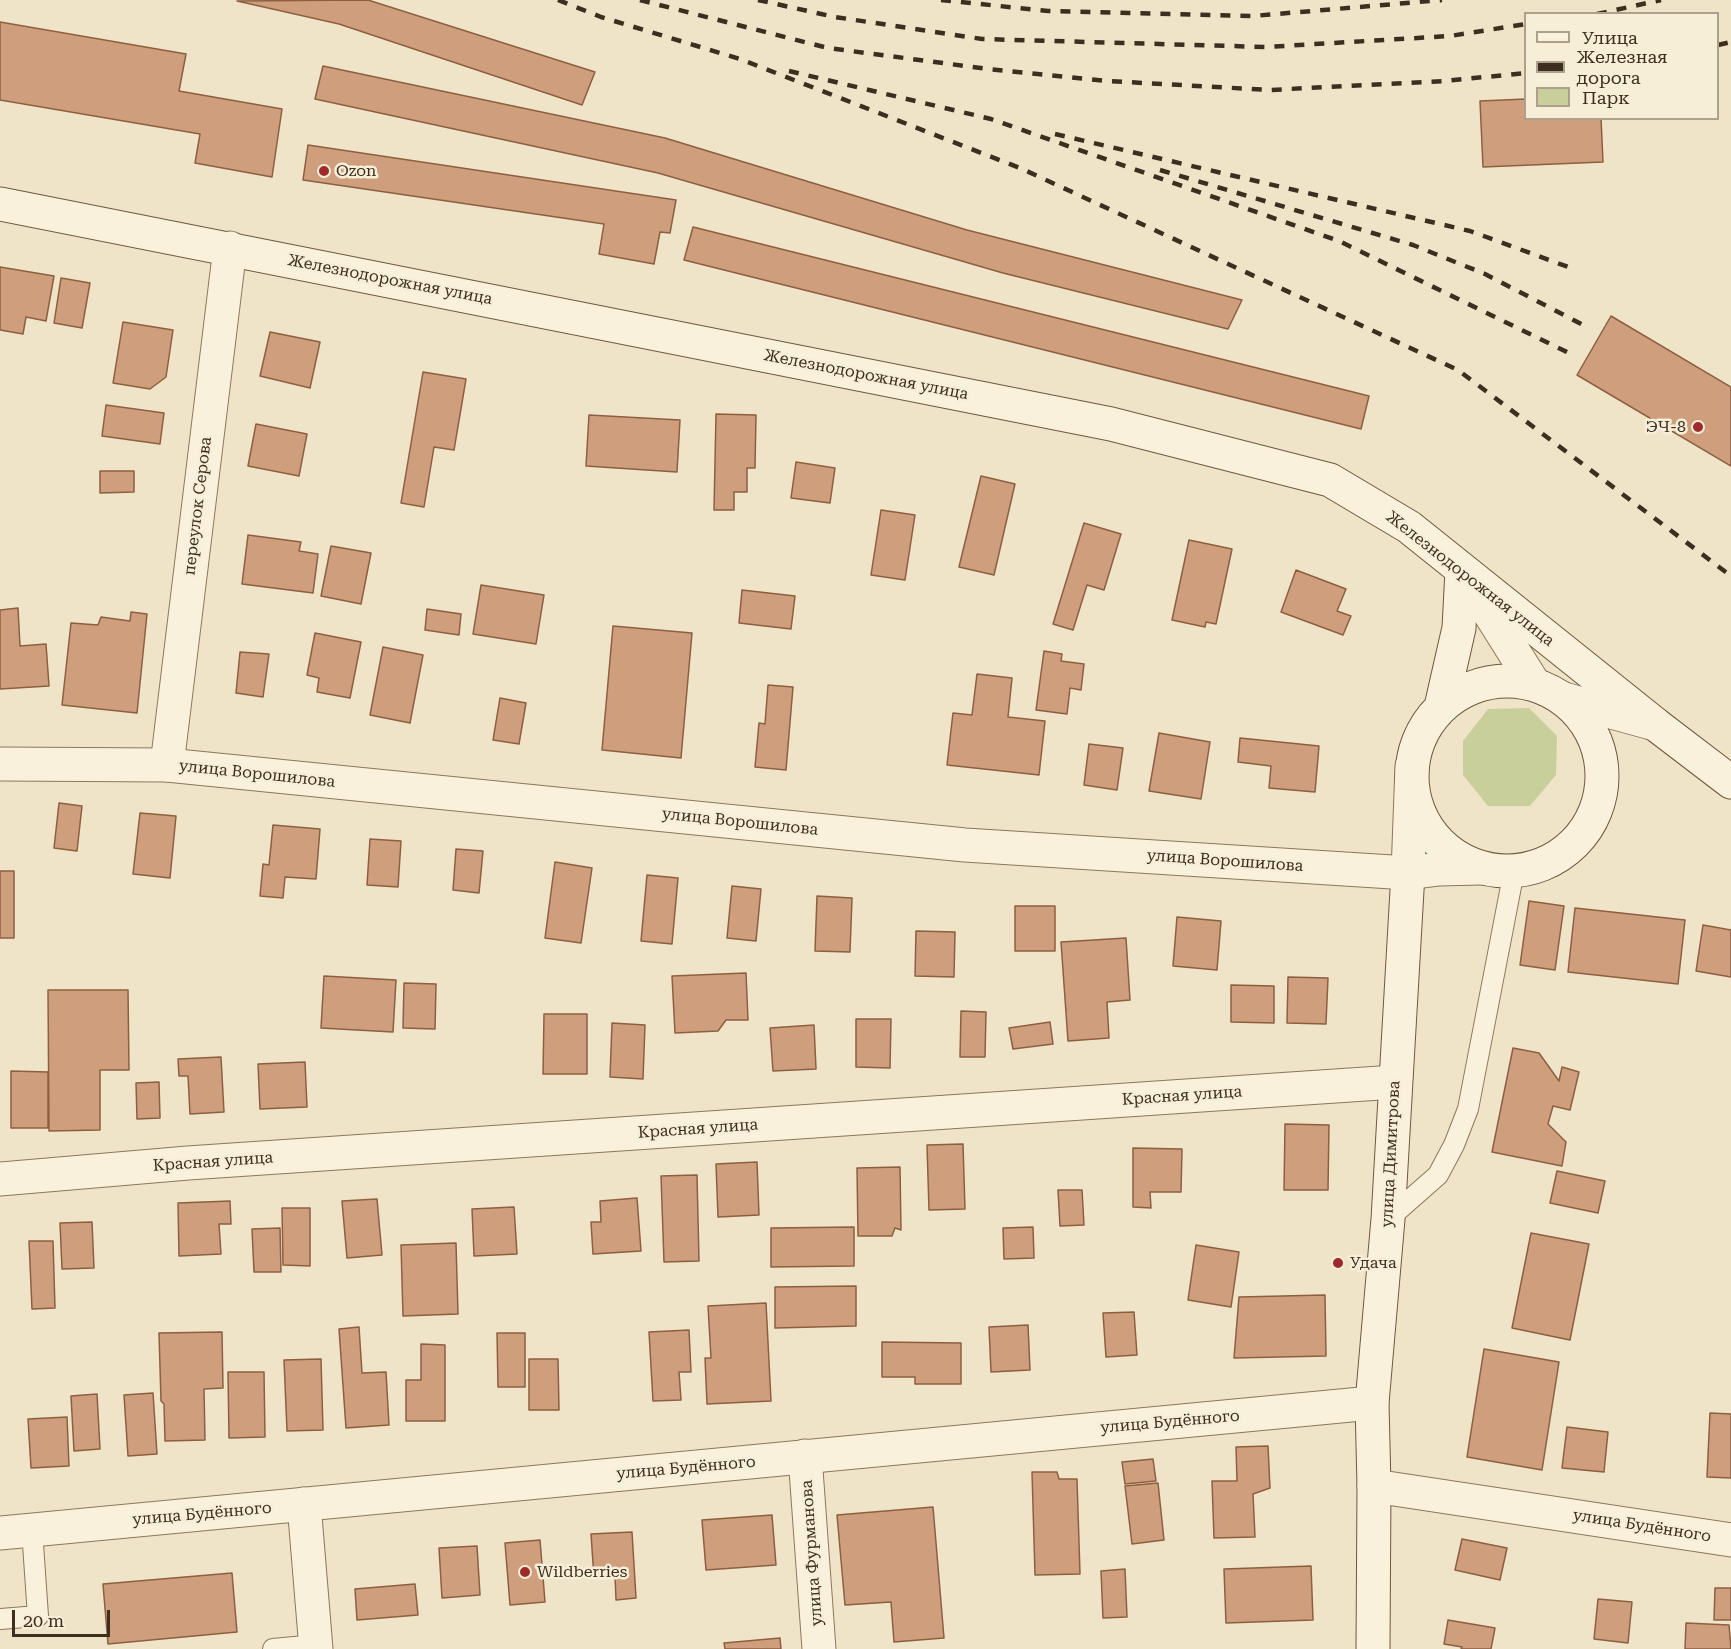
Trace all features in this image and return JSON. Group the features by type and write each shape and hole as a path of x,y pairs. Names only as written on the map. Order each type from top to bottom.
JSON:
{"street":[{"name":"Железнодорожная улица","path":"0,204 1111,424 1330,480 1409,527 1731,782"},
{"name":"переулок Серова","path":"167,765 230,248"},
{"path":"1462,570 1534,684"},
{"path":"1441,707 1459,628 1462,570"},
{"path":"1564,699 1587,723 1600,753 1603,786 1593,818 1574,845 1546,864 1514,872 1481,868 1451,854 1428,829 1414,799 1412,766 1421,734 1441,707 1468,689 1500,681 1534,684 1564,699 1655,724"},
{"name":"улица Ворошилова","path":"0,764 167,765 965,844 1408,873 1439,869 1481,868"},
{"name":"улица Димитрова","path":"1372,1649 1374,1486 1372,1403 1388,1219 1412,766"},
{"name":"Красная улица","path":"0,1179 188,1163 1395,1082"},
{"name":"улица Будённого","path":"0,1533 1372,1403"},
{"name":"улица Фурманова","path":"805,1456 819,1649"},
{"name":"улица Будённого","path":"1374,1486 1731,1540"},
{"path":"304,1504 316,1647"}],"lane":[{"path":"1388,1219 1438,1175 1454,1145 1468,1109 1514,872"},
{"path":"0,1619 38,1616 32,1530"},
{"path":"273,1649 316,1647"}],"green space":[{"path":"1529,708 1557,736 1556,775 1530,806 1488,806 1463,775 1463,741 1488,709"}],"building":[{"path":"368,0 595,72 582,105 339,24 237,1"},
{"path":"0,22 186,54 179,91 282,109 272,177 195,163 200,134 0,100"},
{"path":"323,66 665,138 967,230 1242,300 1228,329 1003,273 658,173 315,99"},
{"path":"1524,99 1524,120 1601,120 1603,162 1483,167 1480,101"},
{"path":"308,145 676,200 670,233 660,232 654,264 599,254 604,224 303,180"},
{"path":"693,227 1369,396 1361,429 684,260"},
{"path":"0,267 54,276 46,321 26,317 23,334 0,330"},
{"path":"61,278 90,283 82,328 54,323"},
{"name":"ЭЧ-8","path":"1611,316 1731,387 1731,466 1577,375"},
{"path":"123,322 173,330 166,377 150,389 113,383"},
{"path":"270,332 320,342 310,388 260,376"},
{"path":"423,372 466,379 454,450 434,447 424,507 401,503"},
{"path":"106,405 164,413 160,444 102,436"},
{"path":"716,414 756,415 755,468 747,468 747,492 734,492 734,510 714,510"},
{"path":"589,415 680,420 677,472 586,466"},
{"path":"256,424 307,434 299,476 248,466"},
{"path":"796,462 835,468 830,503 791,498"},
{"path":"100,471 134,471 134,492 100,493"},
{"path":"981,476 1015,484 994,575 959,567"},
{"path":"881,510 915,515 905,580 871,575"},
{"path":"1084,523 1121,534 1104,590 1087,585 1073,630 1053,624"},
{"path":"248,535 301,542 299,551 318,554 313,593 242,584"},
{"path":"1189,540 1232,549 1216,624 1206,622 1205,627 1172,620"},
{"path":"331,546 371,553 361,604 321,596"},
{"path":"1296,570 1346,589 1337,611 1351,616 1343,635 1281,612"},
{"path":"481,585 544,595 536,644 473,634"},
{"path":"742,590 795,596 791,629 739,623"},
{"path":"18,608 20,646 46,644 49,686 0,689 0,610"},
{"path":"427,609 461,614 459,635 425,630"},
{"path":"131,612 147,614 137,713 62,705 71,623 98,625 101,617 130,621"},
{"path":"613,626 692,633 681,758 602,750"},
{"path":"315,633 361,642 350,698 317,692 319,678 307,675"},
{"path":"383,647 423,655 410,723 370,715"},
{"path":"1044,651 1062,654 1061,661 1084,664 1081,690 1070,688 1067,714 1036,710"},
{"path":"240,652 269,654 263,697 236,693"},
{"path":"977,674 1012,678 1008,717 1045,721 1039,775 947,765 953,713 972,715"},
{"path":"768,685 793,687 786,770 755,767 759,723 765,724"},
{"path":"500,698 526,703 519,744 493,740"},
{"path":"1159,733 1210,742 1201,799 1149,791"},
{"path":"1240,738 1319,746 1315,792 1269,788 1271,766 1238,762"},
{"path":"1089,744 1123,748 1117,790 1084,785"},
{"path":"59,803 82,806 77,851 54,848"},
{"path":"140,813 176,816 170,878 133,874"},
{"path":"273,825 320,829 316,879 285,877 283,898 260,896 263,864 269,865"},
{"path":"370,839 401,841 398,887 367,885"},
{"path":"456,849 483,851 479,893 453,890"},
{"path":"555,862 592,868 581,943 545,938"},
{"path":"0,871 14,871 14,938 0,938"},
{"path":"647,875 678,878 672,944 641,941"},
{"path":"732,886 761,889 756,941 727,938"},
{"path":"817,896 852,898 850,952 815,951"},
{"path":"1529,901 1564,906 1555,970 1520,965"},
{"path":"1015,906 1055,906 1055,951 1015,951"},
{"path":"1575,908 1685,920 1678,984 1568,972"},
{"path":"1177,917 1221,921 1217,970 1173,966"},
{"path":"1703,925 1731,930 1731,977 1696,971"},
{"path":"916,931 955,932 954,977 915,976"},
{"path":"1126,938 1130,1000 1107,1002 1109,1038 1068,1041 1061,942"},
{"path":"746,973 748,1020 726,1020 718,1031 675,1033 672,976"},
{"path":"324,976 396,980 393,1032 321,1028"},
{"path":"1288,977 1328,978 1326,1024 1287,1023"},
{"path":"404,983 436,984 435,1029 403,1028"},
{"path":"1231,985 1274,986 1274,1023 1231,1022"},
{"path":"48,990 128,990 129,1070 100,1070 100,1130 49,1131"},
{"path":"961,1011 986,1012 985,1057 960,1057"},
{"path":"544,1014 587,1014 587,1074 543,1074"},
{"path":"856,1019 891,1019 890,1068 856,1067"},
{"path":"1050,1022 1053,1044 1013,1049 1009,1028"},
{"path":"612,1023 645,1025 643,1079 610,1077"},
{"path":"814,1025 816,1069 773,1071 770,1028"},
{"path":"1513,1048 1539,1053 1559,1081 1562,1067 1579,1072 1570,1110 1553,1106 1548,1124 1566,1142 1562,1166 1492,1152"},
{"path":"221,1057 224,1112 190,1114 188,1076 179,1076 178,1059"},
{"path":"305,1062 307,1107 260,1109 258,1064"},
{"path":"11,1071 48,1072 48,1128 11,1128"},
{"path":"159,1082 160,1118 137,1119 136,1083"},
{"path":"1285,1124 1329,1125 1328,1190 1284,1190"},
{"path":"963,1144 965,1209 929,1210 927,1145"},
{"path":"1133,1148 1182,1149 1181,1192 1150,1192 1151,1208 1133,1207"},
{"path":"757,1162 759,1215 718,1217 716,1164"},
{"path":"900,1167 901,1230 895,1228 892,1236 858,1236 857,1168"},
{"path":"1557,1171 1605,1181 1598,1213 1550,1203"},
{"path":"697,1175 699,1261 664,1262 661,1176"},
{"path":"1058,1190 1082,1190 1084,1225 1060,1226"},
{"path":"637,1198 641,1251 593,1254 591,1222 601,1222 600,1201"},
{"path":"377,1199 382,1255 347,1258 342,1201"},
{"path":"230,1201 231,1224 219,1224 221,1254 179,1256 178,1203"},
{"path":"514,1207 517,1254 474,1256 472,1209"},
{"path":"282,1208 310,1208 310,1266 283,1265"},
{"path":"92,1222 94,1268 62,1269 60,1223"},
{"path":"854,1227 854,1266 771,1267 771,1228"},
{"path":"1033,1227 1034,1258 1004,1259 1003,1228"},
{"path":"280,1228 281,1272 254,1272 252,1229"},
{"path":"1531,1233 1589,1244 1570,1340 1512,1328"},
{"path":"29,1241 53,1241 55,1308 32,1309"},
{"path":"456,1243 458,1314 403,1316 401,1245"},
{"path":"1196,1245 1239,1252 1231,1307 1188,1300"},
{"path":"856,1286 856,1326 775,1328 775,1287"},
{"path":"1325,1295 1326,1356 1234,1358 1239,1297"},
{"path":"766,1303 771,1401 707,1404 705,1358 711,1358 708,1306"},
{"path":"1134,1312 1137,1355 1106,1357 1103,1313"},
{"path":"1028,1325 1030,1370 991,1372 989,1327"},
{"path":"359,1327 362,1373 386,1372 389,1425 346,1428 339,1329"},
{"path":"689,1330 691,1372 679,1372 681,1400 653,1401 649,1332"},
{"path":"222,1332 223,1388 204,1389 205,1440 165,1441 159,1333"},
{"path":"497,1333 525,1333 525,1387 498,1387"},
{"path":"882,1342 961,1343 961,1384 915,1384 915,1377 882,1377"},
{"path":"421,1344 445,1345 445,1421 406,1421 406,1380 421,1380"},
{"path":"1484,1349 1559,1362 1542,1470 1467,1457"},
{"path":"321,1359 323,1430 287,1431 284,1360"},
{"path":"529,1359 558,1359 559,1410 529,1410"},
{"path":"228,1372 264,1372 265,1437 229,1438"},
{"path":"153,1393 157,1454 128,1456 124,1395"},
{"path":"97,1394 100,1449 74,1451 71,1396"},
{"path":"1710,1413 1731,1414 1731,1478 1707,1477"},
{"path":"67,1417 69,1466 31,1468 28,1419"},
{"path":"1567,1427 1608,1432 1604,1472 1562,1468"},
{"path":"1268,1446 1270,1488 1253,1494 1255,1537 1214,1538 1212,1481 1237,1481 1236,1447"},
{"path":"1153,1459 1156,1481 1125,1484 1122,1462"},
{"path":"1032,1472 1057,1472 1059,1479 1077,1479 1080,1574 1035,1575"},
{"path":"1158,1483 1164,1540 1132,1544 1125,1486"},
{"path":"933,1507 944,1638 894,1642 891,1602 845,1605 837,1515"},
{"path":"772,1515 776,1565 706,1570 702,1520"},
{"path":"632,1532 636,1598 616,1600 615,1576 594,1578 591,1534"},
{"path":"1462,1539 1507,1548 1500,1580 1455,1570"},
{"name":"Wildberries","path":"540,1540 545,1602 510,1605 505,1543"},
{"path":"477,1546 480,1595 442,1598 439,1548"},
{"path":"1311,1566 1313,1620 1226,1623 1224,1569"},
{"path":"1125,1569 1127,1617 1103,1618 1101,1571"},
{"path":"232,1573 237,1632 108,1644 103,1584"},
{"path":"415,1584 418,1615 357,1620 355,1589"},
{"path":"1715,1588 1731,1588 1731,1620 1714,1620"},
{"path":"1598,1599 1632,1602 1628,1643 1594,1639"},
{"path":"1448,1620 1495,1628 1491,1649 1461,1649 1462,1647 1444,1644"},
{"path":"1686,1623 1729,1625 1731,1649 1685,1649"},
{"path":"780,1638 781,1649 725,1649 724,1643"}],"railway":[{"path":"558,0 601,17 740,59 1020,168 1458,370 1731,576"},
{"path":"640,0 828,48 988,69 1108,81 1270,90 1444,81 1524,73"},
{"path":"758,0 835,17 982,39 1266,47 1450,36 1524,24"},
{"path":"941,0 1048,11 1253,16 1442,0"},
{"path":"1606,12 1661,0"},
{"path":"1719,45 1731,42"},
{"path":"789,71 991,119 1339,241 1573,355"},
{"path":"1055,134 1470,231 1571,268"},
{"path":"1160,170 1413,245 1485,274 1589,328"}],"place":[{"name":"Ozon","path":"324,171"},
{"name":"ЭЧ-8","path":"1698,427"},
{"name":"Удача","path":"1338,1263"},
{"name":"Wildberries","path":"525,1572"}]}
